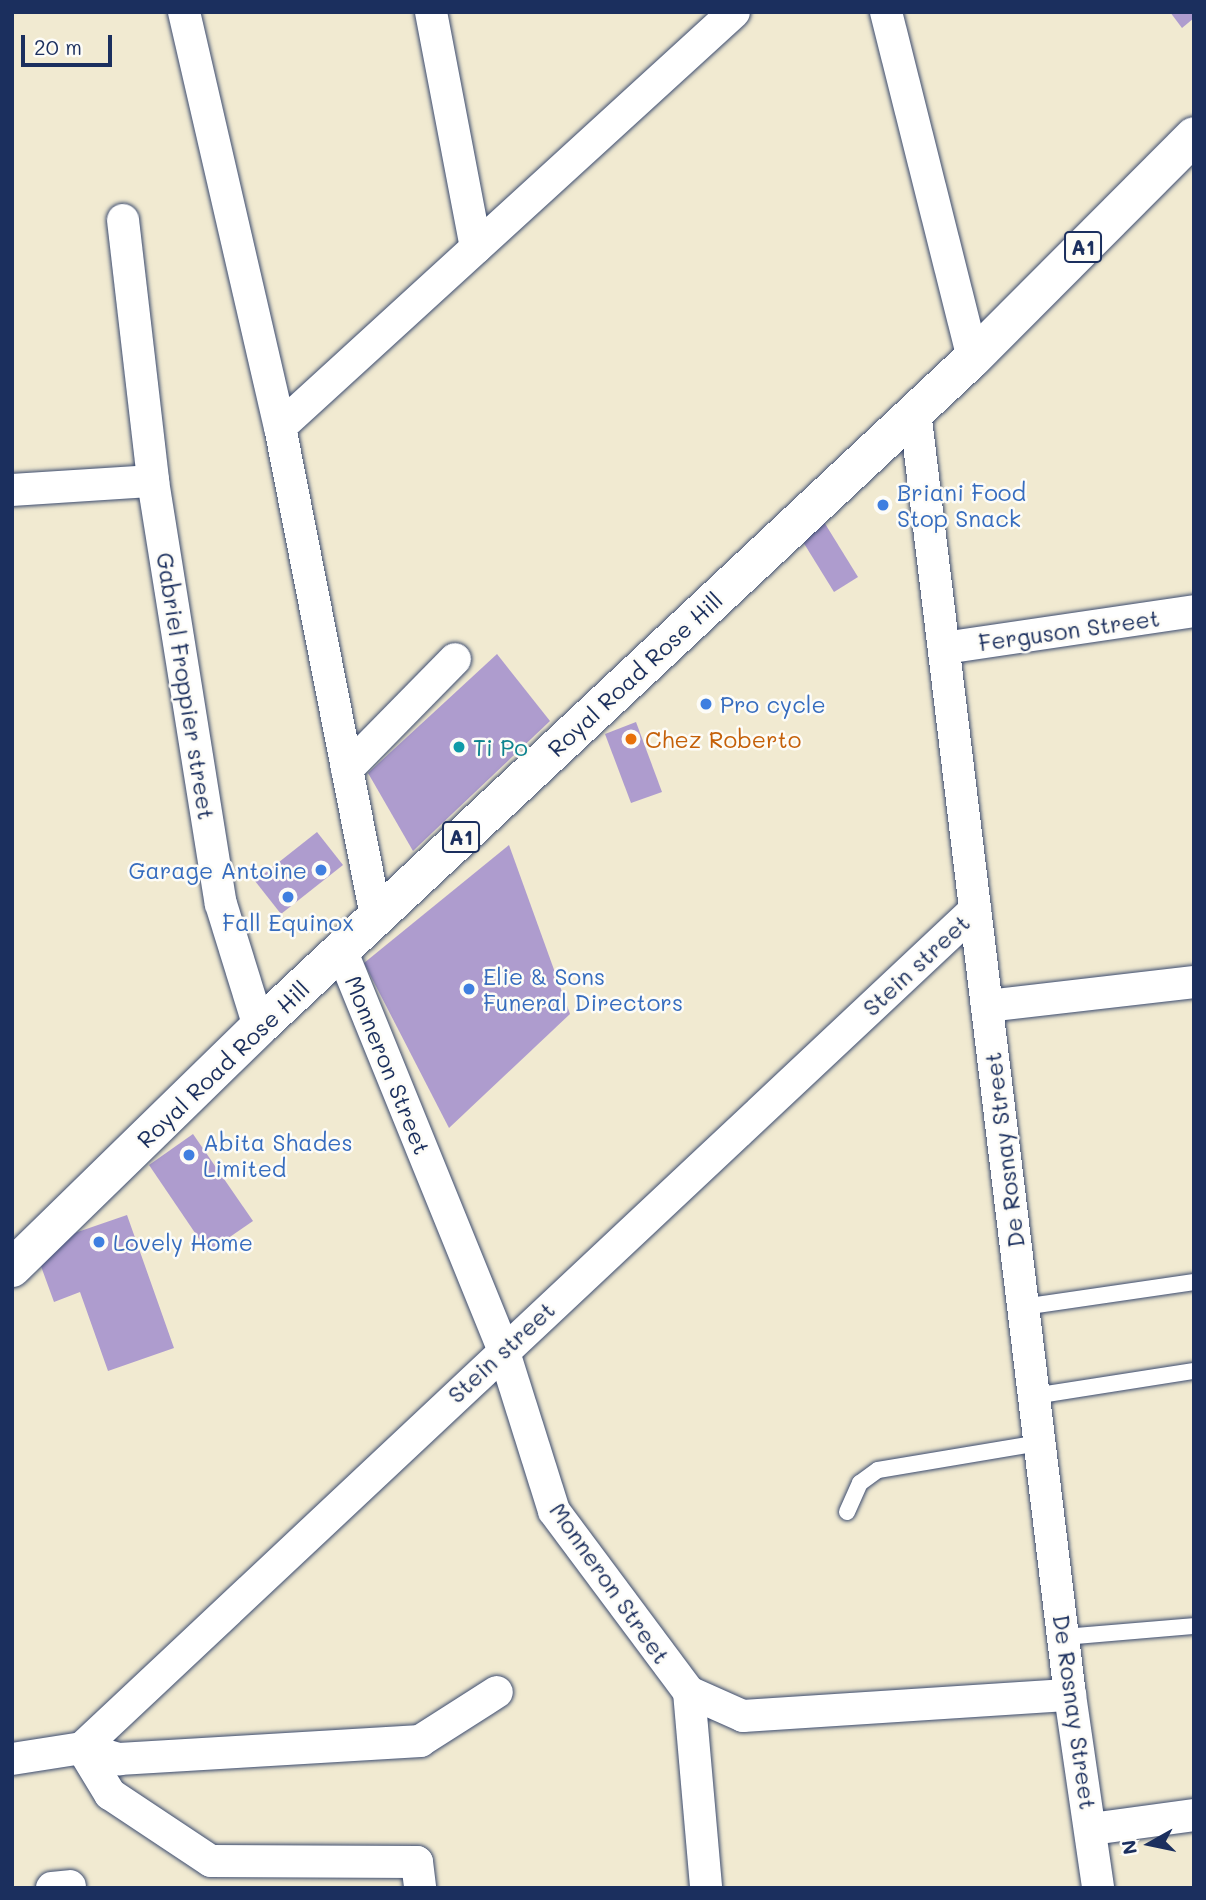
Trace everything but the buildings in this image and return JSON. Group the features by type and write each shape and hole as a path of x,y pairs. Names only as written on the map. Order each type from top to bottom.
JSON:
{"main road":[{"name":"Royal Road Rose Hill","path":"12,1268 259,1027 973,358 1194,136"}],"street":[{"path":"184,12 279,427 376,917"},
{"path":"431,12 476,248"},
{"path":"279,427 734,12"},
{"path":"886,12 973,358"},
{"name":"Gabriel Froppier street","path":"123,220 153,481 221,904 259,1027"},
{"name":"De Rosnay Street","path":"915,411 1070,1695 1092,1829 1098,1888"},
{"path":"12,490 153,481"},
{"name":"Ferguson Street","path":"944,648 1194,611"},
{"path":"347,769 455,659"},
{"name":"Stein street","path":"82,1748 503,1349 975,910"},
{"name":"Monneron Street","path":"342,952 503,1349 554,1511 689,1692 743,1716 1070,1695"},
{"path":"987,1006 1194,982"},
{"path":"12,1759 82,1748 119,1759 420,1741 498,1692"},
{"path":"689,1692 706,1888"},
{"path":"82,1748 110,1794 211,1861 417,1862 420,1888"},
{"path":"1092,1829 1194,1815"}],"lane":[{"path":"1023,1307 1194,1282"},
{"path":"1034,1396 1194,1371"},
{"path":"847,1512 860,1483 878,1470 1040,1443"},
{"path":"1063,1637 1194,1626"}],"place":[{"name":"Briani Food Stop Snack","path":"883,505"},
{"name":"Pro cycle","path":"706,704"},
{"name":"Chez Roberto","path":"631,739"},
{"name":"Ti Po","path":"459,747"},
{"name":"Garage Antoine","path":"321,870"},
{"name":"Fall Equinox","path":"288,897"},
{"name":"Elie & Sons Funeral Directors","path":"469,989"},
{"name":"Abita Shades Limited","path":"189,1155"},
{"name":"Lovely Home","path":"99,1242"}]}
